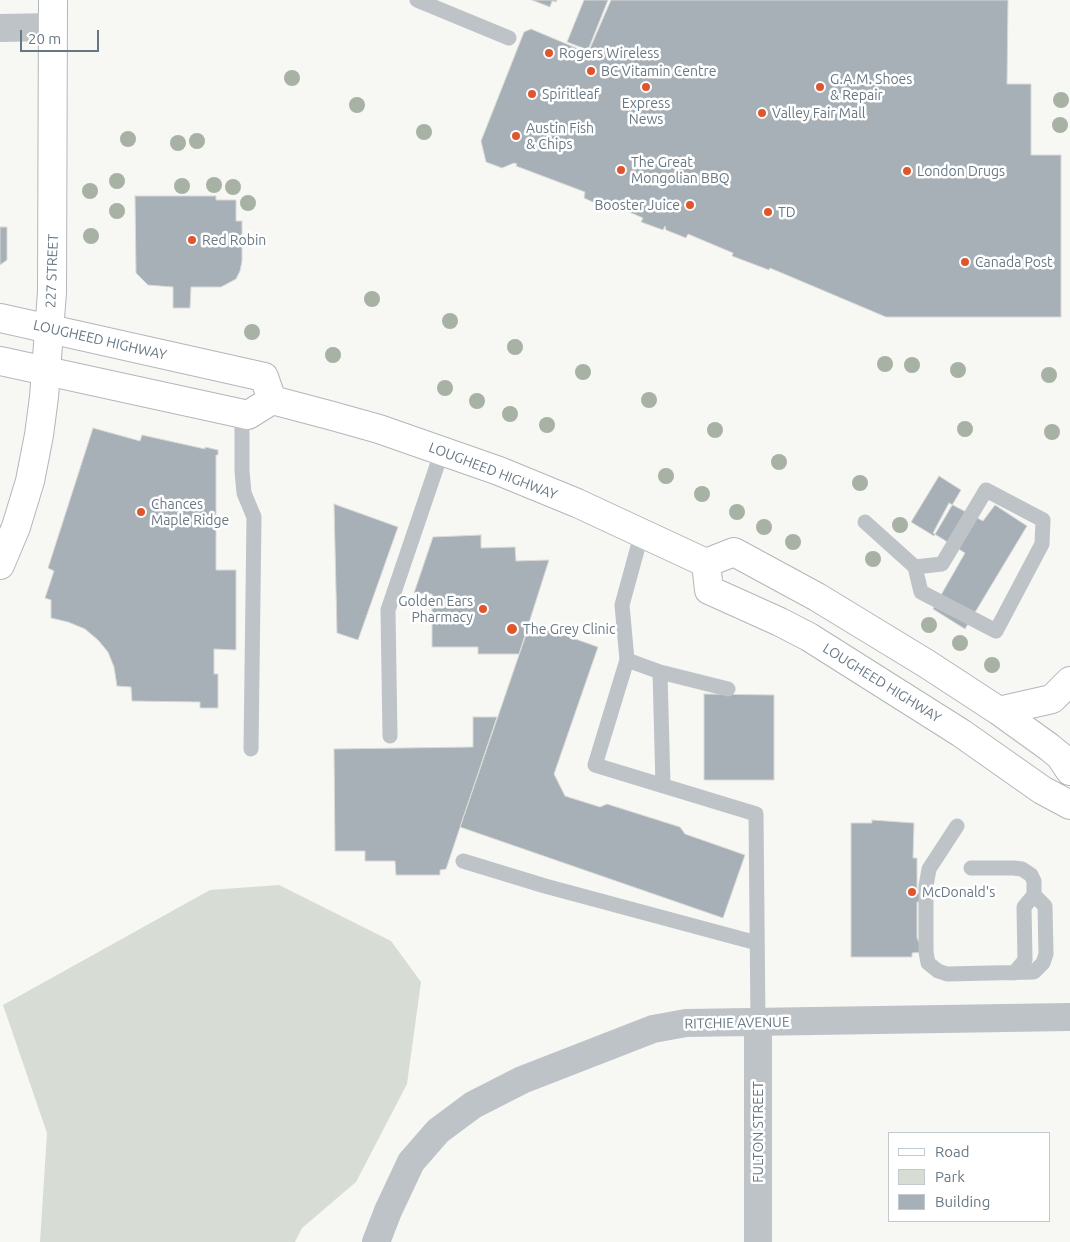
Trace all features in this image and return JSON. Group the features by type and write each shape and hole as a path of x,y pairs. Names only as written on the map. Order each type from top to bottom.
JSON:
{"main road":[{"name":"227 STREET","path":"0,565 18,519 34,466 46,370 53,216 53,0"},
{"name":"LOUGHEED HIGHWAY","path":"0,318 264,377 272,400 372,427 442,451 564,497 642,532 706,563 709,590 780,622 850,662 961,733 1042,790 1070,805"},
{"path":"0,361 248,415 272,400"},
{"path":"706,563 734,552 876,632 999,711 1060,756 1070,772"},
{"path":"999,711 1052,699 1070,682"}],"street":[{"path":"0,28 53,27"},
{"name":"RITCHIE AVENUE","path":"376,1242 411,1162 438,1131 473,1105 522,1080 653,1028 686,1023 1070,1017"},
{"name":"FULTON STREET","path":"758,1023 758,1242"}],"lane":[{"path":"417,0 509,38"},
{"path":"242,414 244,493 254,517 251,748"},
{"path":"390,736 388,610 442,451"},
{"path":"865,522 915,567 921,592 996,631 1042,544 1044,520 986,490 942,564 915,567"},
{"path":"642,532 622,605 627,660 595,765 756,814 758,1023"},
{"path":"627,660 660,672 728,689"},
{"path":"660,672 663,786"},
{"path":"958,826 930,869 926,886 926,952 928,963 938,971 948,974 1034,972 1044,963 1046,954 1045,906 1034,895"},
{"path":"463,861 554,888 757,943"},
{"path":"971,868 1022,869 1031,875 1034,881 1034,895 1024,907 1025,960 1014,973"}],"green space":[{"path":"279,885 391,941 421,982 407,1084 356,1182 302,1228 295,1242 40,1242 47,1133 3,1005 210,890"}],"building":[{"path":"532,0 557,0 556,2 552,1 550,7"},
{"path":"584,0 608,0 588,50 567,42"},
{"path":"611,0 1008,0 1007,84 1031,84 1031,155 1061,155 1061,317 886,317 770,268 769,270 732,256 733,253 688,234 686,238 666,230 665,226 663,230 641,222 643,218 611,204 606,208 584,198 585,192 516,166 517,164 514,163 502,168 486,162 481,141 524,32 531,29 588,53"},
{"path":"135,196 216,196 216,200 236,200 236,221 242,221 242,261 236,279 221,287 191,287 190,308 173,308 173,287 148,285 136,273"},
{"path":"0,227 7,227 7,260 0,265"},
{"name":"Chances Maple Ridge","path":"93,428 140,441 142,435 205,449 205,447 218,450 218,455 216,455 216,570 236,570 236,650 214,649 214,674 218,674 218,708 200,708 200,702 132,701 131,687 117,686 114,667 108,652 98,640 85,629 51,618 51,600 45,598 54,571 48,568"},
{"path":"939,476 961,490 934,536 911,522"},
{"path":"949,503 983,521 995,505 1027,526 965,629 933,609 965,553 933,533"},
{"path":"334,504 398,527 358,640 337,633"},
{"name":"Golden Ears Pharmacy","path":"481,535 481,548 515,547 516,561 549,560 519,654 478,654 478,647 432,647 432,594 414,593 433,537"},
{"path":"530,623 598,647 554,774 565,796 600,807 607,804 680,827 685,834 745,855 723,918 460,827"},
{"path":"704,694 774,695 774,780 704,780"},
{"path":"473,717 497,717 446,869 440,870 440,875 396,875 395,861 365,861 365,851 335,851 334,749 473,747"},
{"path":"872,820 914,823 913,858 917,858 917,893 922,893 922,902 917,902 917,938 924,952 912,953 912,957 851,957 851,823 872,823"}],"place":[{"name":"Rogers Wireless","path":"549,53"},
{"name":"BC Vitamin Centre","path":"591,71"},
{"name":"Express News","path":"646,87"},
{"name":"G.A.M. Shoes & Repair","path":"820,87"},
{"name":"Spiritleaf","path":"532,94"},
{"name":"Valley Fair Mall","path":"762,113"},
{"name":"Austin Fish & Chips","path":"516,136"},
{"name":"The Great Mongolian BBQ","path":"621,170"},
{"name":"London Drugs","path":"907,171"},
{"name":"Booster Juice","path":"690,205"},
{"name":"TD","path":"768,212"},
{"name":"Red Robin","path":"192,240"},
{"name":"Canada Post","path":"965,262"},
{"name":"Chances Maple Ridge","path":"141,512"},
{"name":"Golden Ears Pharmacy","path":"483,609"},
{"name":"The Grey Clinic","path":"512,629"},
{"name":"McDonald's","path":"912,892"}]}
